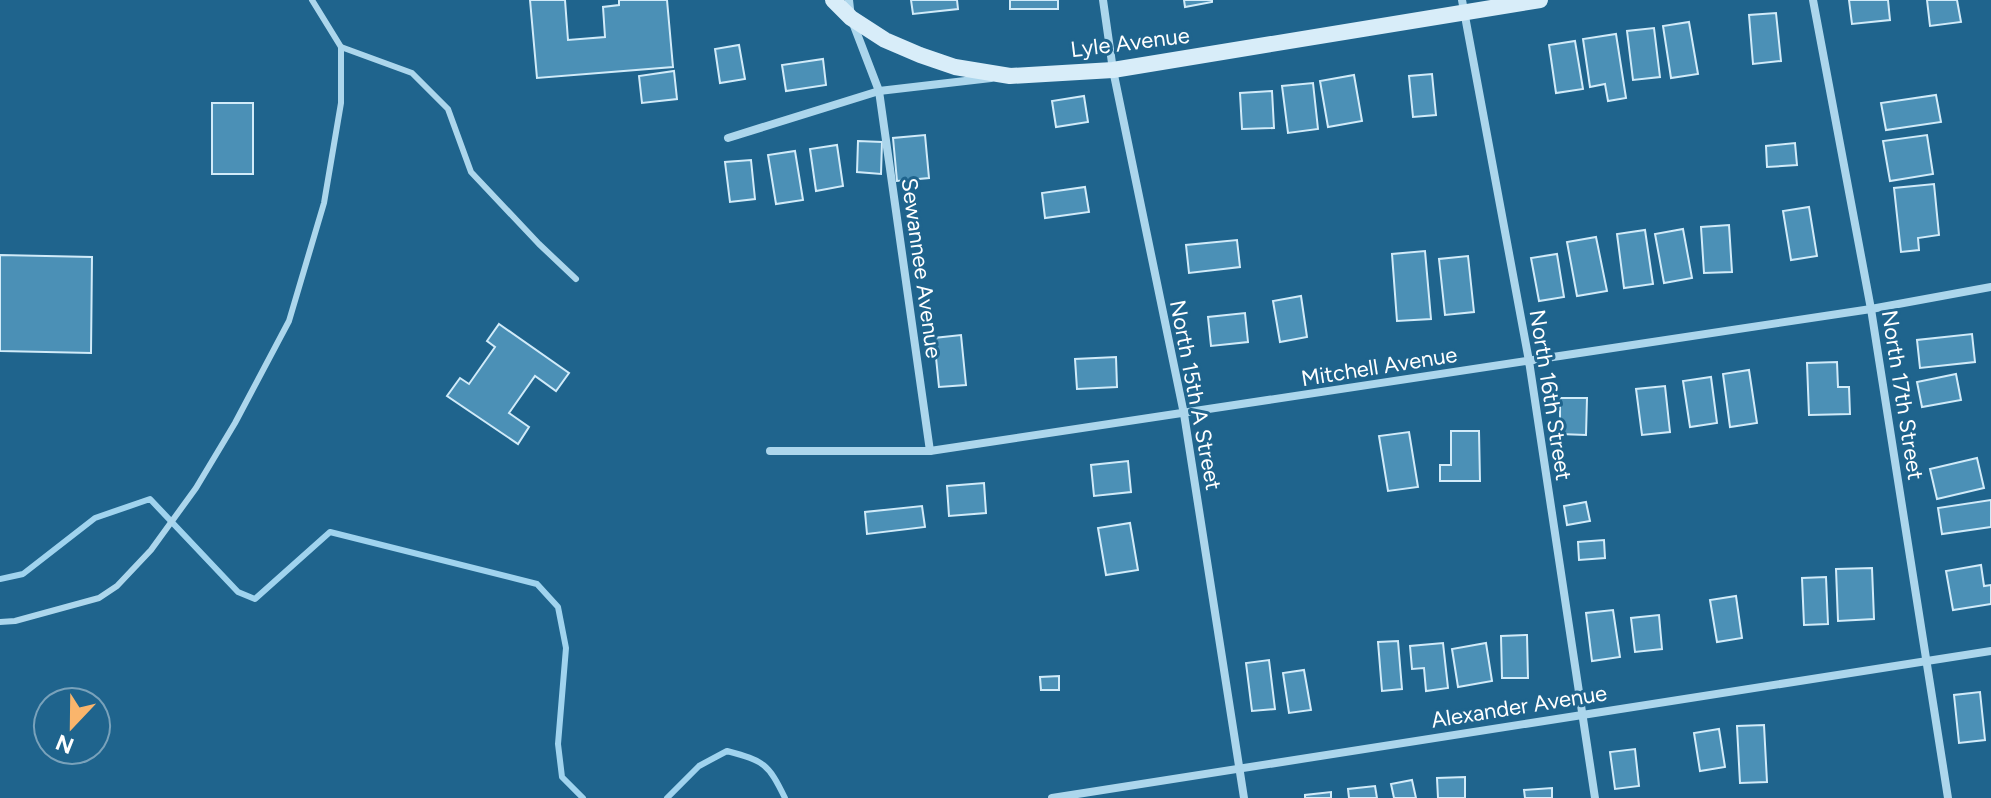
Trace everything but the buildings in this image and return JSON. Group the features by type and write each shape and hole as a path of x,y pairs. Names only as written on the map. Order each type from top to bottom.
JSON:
{"main road":[{"path":"833,0 851,18 885,40 955,67 1010,76"},
{"name":"Lyle Avenue","path":"1010,76 1113,70 1463,6 1540,0"}],"street":[{"name":"Sewannee Avenue","path":"849,0 851,18 879,91 930,451"},
{"name":"North 15th A Street","path":"1103,0 1113,70 1184,414 1244,798"},
{"name":"North 17th Street","path":"1813,0 1871,309 1948,798"},
{"name":"North 16th Street","path":"1463,6 1529,361 1595,798"},
{"name":"Lyle Avenue","path":"728,138 879,91 1010,76"},
{"name":"Mitchell Avenue","path":"770,451 930,451 1871,309 1991,287"},
{"name":"Alexander Avenue","path":"1052,798 1991,651"}],"lane":[{"path":"0,622 15,621 99,598 117,586 151,550 196,488 235,423 289,321 324,203 341,103 341,47 312,0"},
{"path":"341,47 412,73 448,109 471,172 576,279"}],"waterway":[{"path":"0,579 23,574 95,518 150,499 238,592 255,599 330,532 537,584 558,607 566,648 558,744 562,777 583,798"},
{"path":"667,798 699,766 727,751 764,765 785,798"}]}
